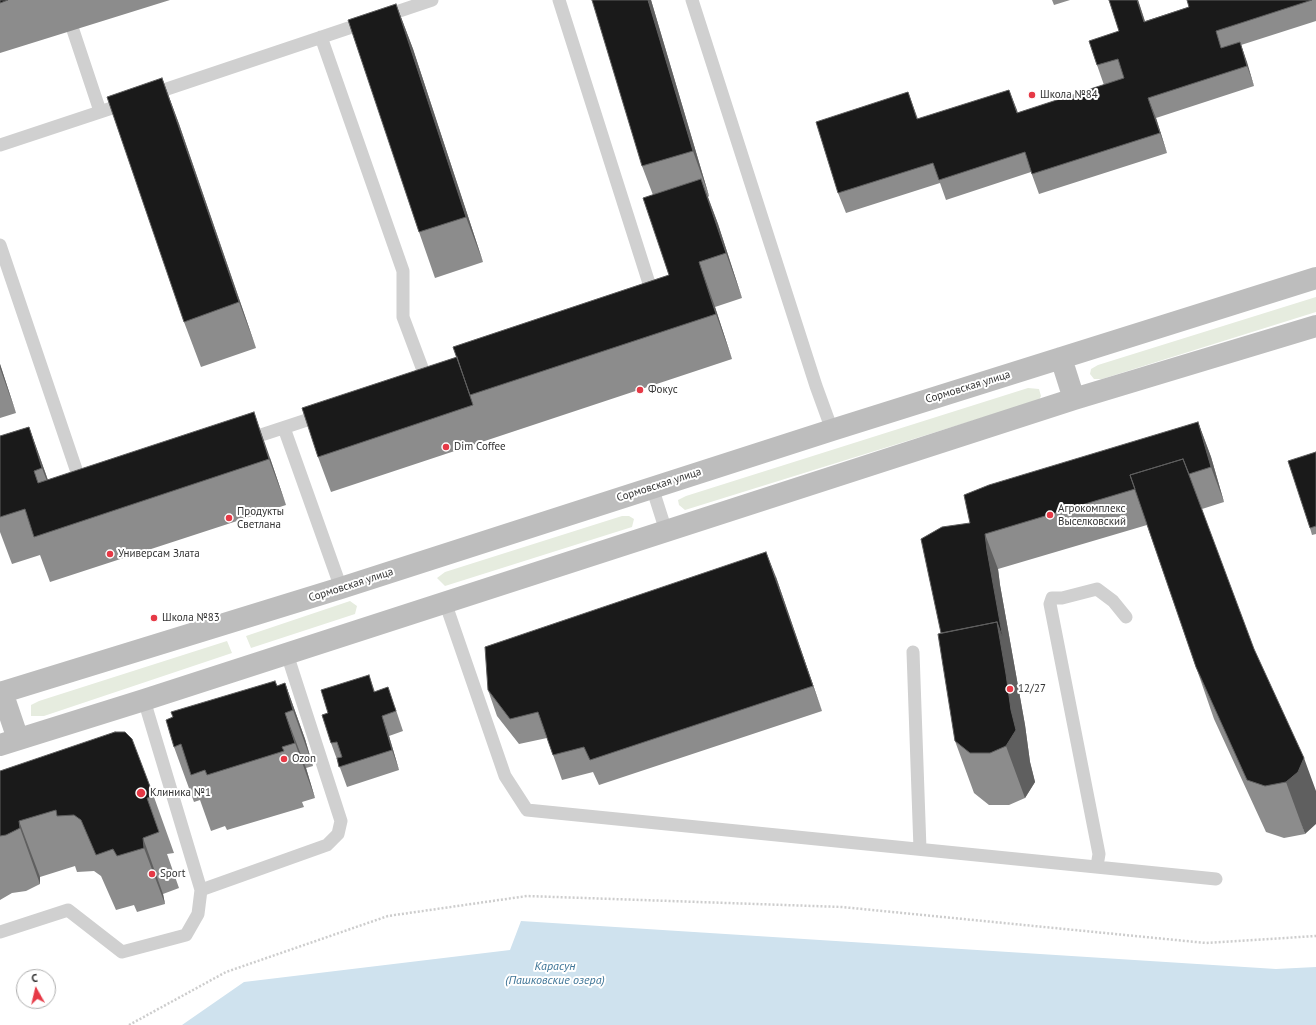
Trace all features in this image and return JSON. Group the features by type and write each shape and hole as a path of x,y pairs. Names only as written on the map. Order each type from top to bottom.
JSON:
{"main road":[{"name":"Сормовская улица","path":"1316,278 652,487 341,588 1,690 9,742 287,654 1074,399 1316,326"},
{"path":"1060,358 1074,399"}],"lane":[{"path":"0,145 432,0"},
{"path":"559,0 656,304 649,307"},
{"path":"692,0 832,430"},
{"path":"73,30 100,111"},
{"path":"321,37 403,271 403,317 427,381"},
{"path":"0,245 84,492 92,490"},
{"path":"412,386 441,376"},
{"path":"232,445 337,410"},
{"path":"284,428 341,588"},
{"path":"652,487 666,531"},
{"path":"1097,866 1099,854 1050,604 1052,598 1062,598 1097,589 1113,601 1126,617"},
{"path":"445,602 506,776 527,810 1216,879"},
{"path":"914,652 920,849"},
{"path":"201,890 327,845 338,834 341,821 287,654"},
{"path":"0,932 68,910 122,952 186,935 198,914 201,890 144,700"}],"path":[{"path":"129,1025 226,972 388,916 527,896 842,907 1206,943 1316,936"}],"shaded area":[{"path":"1316,297 1316,312 1102,379 1094,379 1090,374 1091,369 1098,365"},
{"path":"1028,388 1039,389 1041,396 1039,400 685,510 679,505 678,500 686,496"},
{"path":"622,516 629,516 634,519 632,527 445,586 437,578 445,572"},
{"path":"350,601 357,606 355,614 251,648 246,636"},
{"path":"227,641 232,653 44,716 31,716 31,705 39,701"}],"water":[{"name":"Карасун (Пашковские озера)","path":"521,921 1276,969 1316,967 1316,1025 182,1025 244,982 510,950"}],"building":[{"path":"0,0 8,0 0,3"},
{"path":"592,0 648,0 693,151 642,166"},
{"path":"1109,0 1137,0 1144,22 1189,7 1187,0 1312,0 1216,31 1221,48 1240,42 1247,66 1148,98 1160,133 1032,174 1025,152 939,180 933,163 838,193 816,122 908,92 917,119 1009,90 1017,113 1124,78 1118,59 1097,65 1089,41 1119,31"},
{"path":"396,4 466,217 419,232 348,20"},
{"path":"162,78 239,302 184,322 107,97"},
{"path":"701,179 726,253 699,262 716,314 470,395 453,347 669,275 643,198"},
{"path":"457,357 473,405 318,457 302,408"},
{"path":"254,412 269,459 34,537 25,509 0,517 0,436 29,427 42,468 34,471 38,483"},
{"path":"1198,422 1211,467 1189,474 1183,459 1130,475 1135,489 985,534 1003,639 997,622 941,633 921,539 942,527 970,523 964,495 989,485"},
{"path":"1316,452 1316,526 1310,528 1288,461"},
{"path":"1183,459 1254,649 1304,758 1298,772 1286,782 1265,786 1247,780 1196,667 1130,475"},
{"path":"766,552 813,686 590,760 584,747 553,755 538,712 510,719 488,690 485,647"},
{"path":"997,622 1011,710 1016,730 1006,746 990,753 970,753 955,741 938,634"},
{"path":"369,675 374,692 388,687 396,711 382,716 392,750 339,767 337,758 342,757 337,742 331,743 322,715 328,713 321,690"},
{"path":"275,681 277,686 285,683 293,710 285,713 295,743 282,747 284,751 207,775 205,770 191,775 181,744 174,747 166,720 173,717 171,712"},
{"path":"115,732 125,732 132,739 154,797 147,798 159,832 143,838 144,848 117,856 113,849 96,855 81,820 74,815 57,816 56,810 19,821 20,828 6,835 0,836 0,771"}],"place":[{"name":"Школа №84","path":"1032,95"},
{"name":"Фокус","path":"640,390"},
{"name":"Dim Coffee","path":"446,447"},
{"name":"Агрокомплекс Выселковский","path":"1050,515"},
{"name":"Продукты Светлана","path":"229,518"},
{"name":"Универсам Злата","path":"110,554"},
{"name":"Школа №83","path":"154,618"},
{"name":"12/27","path":"1010,689"},
{"name":"Ozon","path":"284,759"},
{"name":"Клиника №1","path":"141,793"},
{"name":"Sport","path":"152,874"}]}
